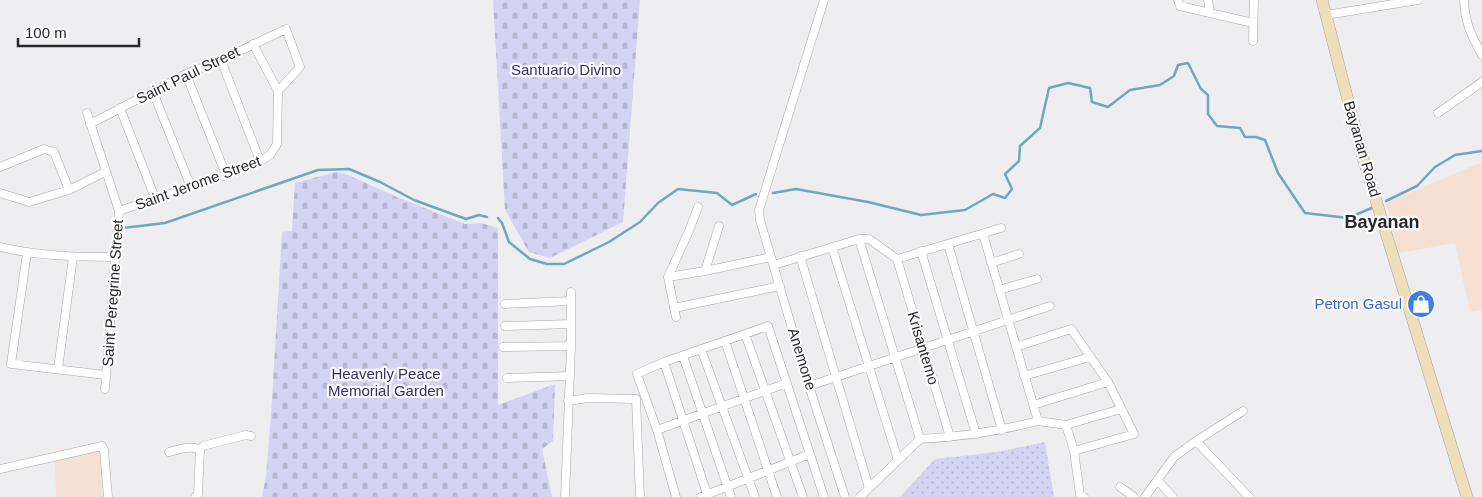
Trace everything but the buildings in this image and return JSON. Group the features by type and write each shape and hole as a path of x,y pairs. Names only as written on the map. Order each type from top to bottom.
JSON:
{"main road":[{"name":"Bayanan Road","path":"1322,0 1363,158 1467,497"}],"street":[{"name":"Anemone","path":"824,0 761,200 760,220 809,386 845,497"},
{"path":"1178,0 1180,6 1253,23"},
{"path":"1208,0 1210,13"},
{"path":"1253,41 1254,0"},
{"path":"1326,15 1418,0"},
{"path":"1464,0 1465,18 1482,55"},
{"name":"Saint Paul Street","path":"90,124 186,74 221,60 286,29 300,68 278,91"},
{"path":"253,44 278,91"},
{"path":"221,60 260,161"},
{"path":"186,74 226,175"},
{"path":"1438,112 1482,82"},
{"name":"Saint Jerome Street","path":"119,212 226,175 270,155 277,144 278,91"},
{"path":"153,92 192,187"},
{"path":"120,108 155,198"},
{"name":"Saint Peregrine Street","path":"87,113 119,212 105,389"},
{"path":"0,167 44,149 54,152 69,190"},
{"path":"0,193 30,202 69,190 105,172"},
{"path":"676,317 668,277 698,206"},
{"path":"705,271 719,226"},
{"path":"774,265 859,239 868,239 897,259 1001,228"},
{"path":"982,234 1038,421"},
{"path":"859,239 920,439"},
{"path":"948,244 1002,430"},
{"path":"0,247 27,253 73,257 116,257"},
{"path":"832,247 898,460"},
{"path":"921,251 976,434"},
{"path":"27,253 11,364 106,375"},
{"path":"991,263 1018,254"},
{"path":"800,256 869,488"},
{"path":"58,369 73,257"},
{"path":"668,277 771,257"},
{"name":"Krisantemo","path":"897,259 950,437"},
{"path":"999,290 1037,279"},
{"path":"674,308 780,286"},
{"path":"565,497 571,346 571,292"},
{"path":"505,304 571,301"},
{"path":"809,386 974,333 1050,306"},
{"path":"505,326 571,324"},
{"path":"676,497 657,430 637,374 664,362 768,326 824,497"},
{"path":"1016,347 1071,329 1108,382 1134,434 1074,451"},
{"path":"746,334 803,497"},
{"path":"725,341 777,497"},
{"path":"503,347 571,346"},
{"path":"701,349 755,497"},
{"path":"683,356 731,497"},
{"path":"1024,376 1090,357"},
{"path":"664,362 706,496 810,454"},
{"path":"507,378 570,376"},
{"path":"1033,405 1108,382"},
{"path":"657,430 703,415 787,383"},
{"path":"568,400 588,398 636,399 640,497"},
{"path":"860,497 920,439 976,434 1038,421 1066,425 1121,409"},
{"path":"1145,497 1174,457 1243,411"},
{"path":"1066,425 1074,451 1080,494 1084,497"},
{"path":"200,449 204,446 246,435 252,436"},
{"path":"1196,441 1249,497"},
{"path":"0,469 102,446 104,450 108,497"},
{"path":"169,452 182,448 194,447 200,449"},
{"path":"195,497 198,494 200,449"},
{"path":"1156,480 1173,497"},
{"path":"1120,487 1134,497"}],"shaded area":[{"path":"1482,162 1482,310 1470,312 1455,243 1399,253 1386,203"},
{"path":"100,450 103,497 56,497 55,459"}],"green space":[{"name":"Santuario Divino","path":"493,0 640,0 623,222 550,258 529,252 505,210"},
{"name":"Heavenly Peace Memorial Garden","path":"336,172 348,175 465,224 481,223 498,228 498,405 555,384 553,441 542,449 552,497 262,497 266,476 271,415 282,232 292,231 295,183"},
{"path":"1045,442 1054,497 900,497 935,459 997,452"}],"waterway":[{"path":"773,193 796,189 868,202 921,215 965,210 993,194 1005,198 1012,189 1005,174 1019,161 1020,146 1040,128 1049,88 1068,83 1090,88 1092,102 1108,107 1130,90 1160,85 1174,76 1178,65 1188,63 1201,89 1208,95 1208,114 1217,126 1240,128 1245,137 1256,137 1265,140 1278,173 1305,213 1348,218 1374,207"},
{"path":"1386,201 1417,186 1435,167 1455,155 1482,151"},
{"path":"123,228 165,223 318,170 349,169 380,182 414,200 466,219 479,215 487,217"},
{"path":"498,218 502,223 509,242 530,259 547,264 564,264 609,242 640,222 658,203 678,189 717,193 732,205 756,194"}],"place":[{"name":"Petron Gasul","path":"1421,304"}],"district":[{"name":"Bayanan","path":"1382,222"}]}
